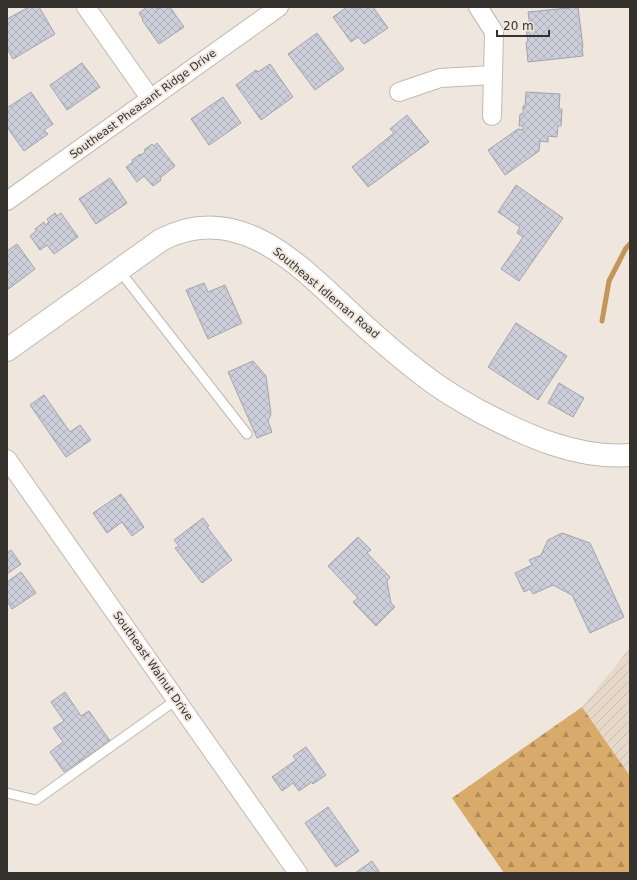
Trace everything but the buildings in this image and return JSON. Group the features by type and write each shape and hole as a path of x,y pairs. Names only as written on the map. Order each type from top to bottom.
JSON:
{"main road":[{"name":"Southeast Idleman Road","path":"7,350 161,240 187,229 211,227 244,233 264,242 284,255 407,363 429,380 460,400 519,431 557,446 590,454 610,456 630,455"}],"street":[{"path":"86,7 150,98"},
{"name":"Southeast Pheasant Ridge Drive","path":"7,201 279,7"},
{"path":"478,7 494,32 492,116"},
{"path":"399,92 440,78 493,75"},
{"name":"Southeast Walnut Drive","path":"7,459 298,873"}],"lane":[{"path":"119,270 247,434"},
{"path":"7,793 36,800 176,700"}],"shaded area":[{"path":"630,648 630,776 582,707"}],"green space":[{"path":"582,707 630,776 630,873 504,873 452,798"}],"waterway":[{"path":"602,321 609,281 626,248 630,244"}]}
